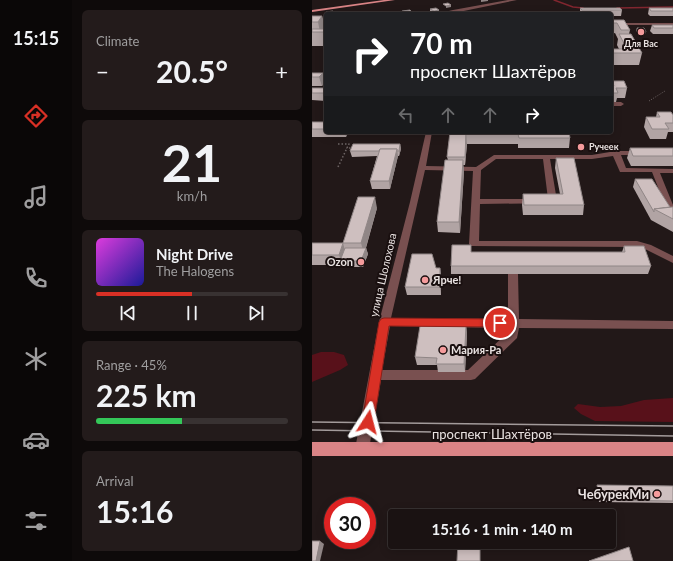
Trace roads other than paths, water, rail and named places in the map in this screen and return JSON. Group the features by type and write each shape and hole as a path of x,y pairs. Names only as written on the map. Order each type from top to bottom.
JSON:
{"main road":[{"path":"312,11 393,0"},
{"name":"проспект Шахтёров","path":"312,449 673,449"}],"street":[{"path":"451,12 515,0"},
{"path":"613,24 673,24"},
{"path":"613,104 621,104"},
{"name":"улица Шолохова","path":"362,449 384,322 429,134"},
{"path":"616,153 623,170 673,171"},
{"path":"652,153 616,153 596,156 494,157 481,165 477,172 474,244 512,248 638,244 648,247 673,260"},
{"path":"476,202 553,201 546,157"},
{"path":"421,168 478,169"},
{"path":"655,170 671,210 673,211"},
{"path":"376,375 471,375 513,335 515,323 513,274"},
{"path":"384,322 673,325"}],"waterway":[{"path":"554,0 573,7 583,8"},
{"path":"617,8 673,7"}],"tram line":[{"path":"312,422 673,426"},
{"path":"312,430 673,436"}],"place":[{"name":"Для Вас","path":"641,32"},
{"name":"Ручеек","path":"581,147"},
{"name":"Ozon","path":"361,262"},
{"name":"Ярче!","path":"425,280"},
{"name":"Мария-Ра","path":"443,350"},
{"name":"ЧебурекМи","path":"657,494"}]}
